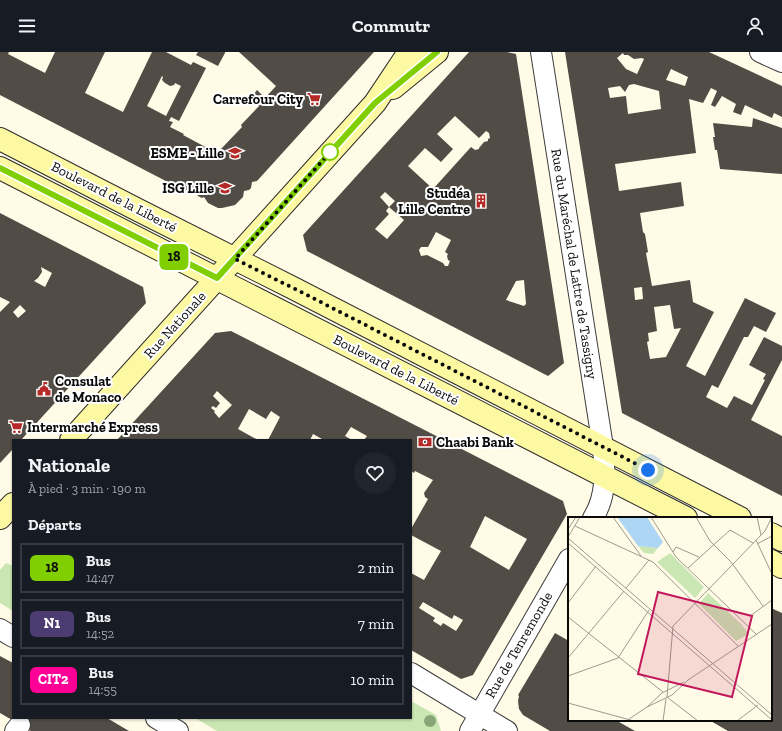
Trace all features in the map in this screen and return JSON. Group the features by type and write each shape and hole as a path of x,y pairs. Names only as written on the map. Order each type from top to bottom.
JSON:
{"main road":[{"name":"Rue Nationale","path":"72,439 375,103 409,52"},
{"name":"Rue Nationale","path":"375,103 437,52"},
{"name":"Boulevard de la Liberté","path":"0,138 738,517"},
{"name":"Boulevard de la Liberté","path":"0,168 684,517"},
{"path":"0,518 12,505"},
{"path":"772,535 782,540"},
{"path":"772,562 782,567"}],"street":[{"name":"Rue du Maréchal de Lattre de Tassigny","path":"541,52 603,447 605,477"},
{"path":"760,52 782,62"},
{"path":"594,517 598,510 603,493 605,477"},
{"name":"Rue de Tenremonde","path":"470,731 568,561"},
{"path":"0,629 12,635"},
{"path":"412,674 508,731"},
{"path":"158,719 178,731"}],"green space":[{"path":"6,563 12,566 12,610 0,603 0,570"},
{"path":"412,702 436,715 441,731 217,731 197,719 412,719"}],"building":[{"path":"0,52 9,52 8,54 45,73 55,52 105,52 85,93 123,112 152,52 166,52 191,65 193,62 206,68 179,121 171,117 169,121 173,122 170,127 213,151 218,151 242,127 241,125 259,106 251,98 257,90 265,98 276,86 239,52 374,52 257,181 252,182 251,188 244,191 243,197 235,205 222,208 218,208 208,203 204,197 202,198 198,196 195,191 187,192 0,95","holes":["162,76 162,80 170,86 174,85 175,83 181,86 166,116 147,106"]},
{"path":"198,52 225,53 218,66 196,55"},
{"path":"469,52 507,52 516,54 564,363 548,376 307,251 303,235","holes":["455,116 479,138 486,131 489,133 490,138 488,141 484,142 479,149 475,150 471,147 433,189 408,166 425,148 441,162 453,149 437,134","385,192 395,201 389,207 380,197","389,207 404,220 387,239 375,229 389,214 386,211","436,232 451,240 445,252 448,254 448,260 450,261 448,266 445,266 443,263 427,255 421,256 419,250 421,247 428,247","524,280 526,304 524,306 506,300 516,281"]},
{"path":"565,52 709,52 782,86 782,117 774,113 772,118 745,105 741,115 733,112 736,104 722,96 715,107 711,105 717,91 711,88 703,103 689,99 696,153 615,164 619,191 681,182 684,206 640,213 648,252 646,253 652,286 690,280 693,302 714,312 686,366 705,376 745,298 776,313 766,332 754,326 748,337 744,337 718,388 712,385 706,397 727,408 734,396 752,405 765,380 763,379 766,374 749,365 764,337 782,346 782,360 751,420 782,436 782,496 622,413","holes":["623,53 624,55 628,55 634,59 644,59 637,74 626,69 617,58","671,69 688,77 685,86 666,80","634,84 659,91 661,109 628,114 626,96 610,98 608,88 620,86 625,92 629,85","642,287 643,299 635,300 634,288","670,305 674,329 681,328 666,357 650,359 647,342 649,341 648,333 657,331 654,307"]},
{"path":"753,118 782,128 782,174 720,169 713,137 715,137 713,123 752,127"},
{"path":"0,213 143,287 146,303 22,439 12,439 12,450 0,463 0,312 10,302 0,297","holes":["41,267 52,273 45,287 34,281 42,272","20,305 26,311 18,318 13,312"]},
{"path":"231,331 563,501 567,514 473,675 461,679 412,651 412,574 424,580 441,551 412,536 412,527 428,499 425,497 424,493 433,480 415,471 414,473 412,472 412,439 365,439 367,436 351,427 345,436 350,439 322,439 313,434 310,439 269,439 280,417 271,411 266,419 249,409 238,429 256,439 118,439 215,333","holes":["217,391 232,405 219,418 214,412 215,411 211,408 213,406 216,408 220,403 213,396","485,516 527,539 509,570 470,547","423,602 452,619 454,615 463,620 456,631 443,623 441,626 433,621 435,618 419,608"]},
{"path":"772,608 782,613 782,731 728,731 711,721 772,721"},
{"path":"555,633 568,640 568,721 620,721 635,731 550,731 523,715 519,709 518,695"},
{"path":"0,656 12,662 12,719 109,719 129,731 31,731 0,713"}],"bus line":[{"name":"18","path":"0,168 217,278 375,103 437,52"}],"place":[{"name":"Carrefour City","path":"314,99"},
{"name":"ESME - Lille","path":"235,153"},
{"name":"ISG Lille","path":"225,188"},
{"name":"Studéa Lille Centre","path":"481,201"},
{"name":"Consulat de Monaco","path":"44,389"},
{"name":"Intermarché Express","path":"16,427"},
{"name":"Chaabi Bank","path":"425,442"}],"route":[{"path":"330,152 332,150 235,259 648,470"}]}
